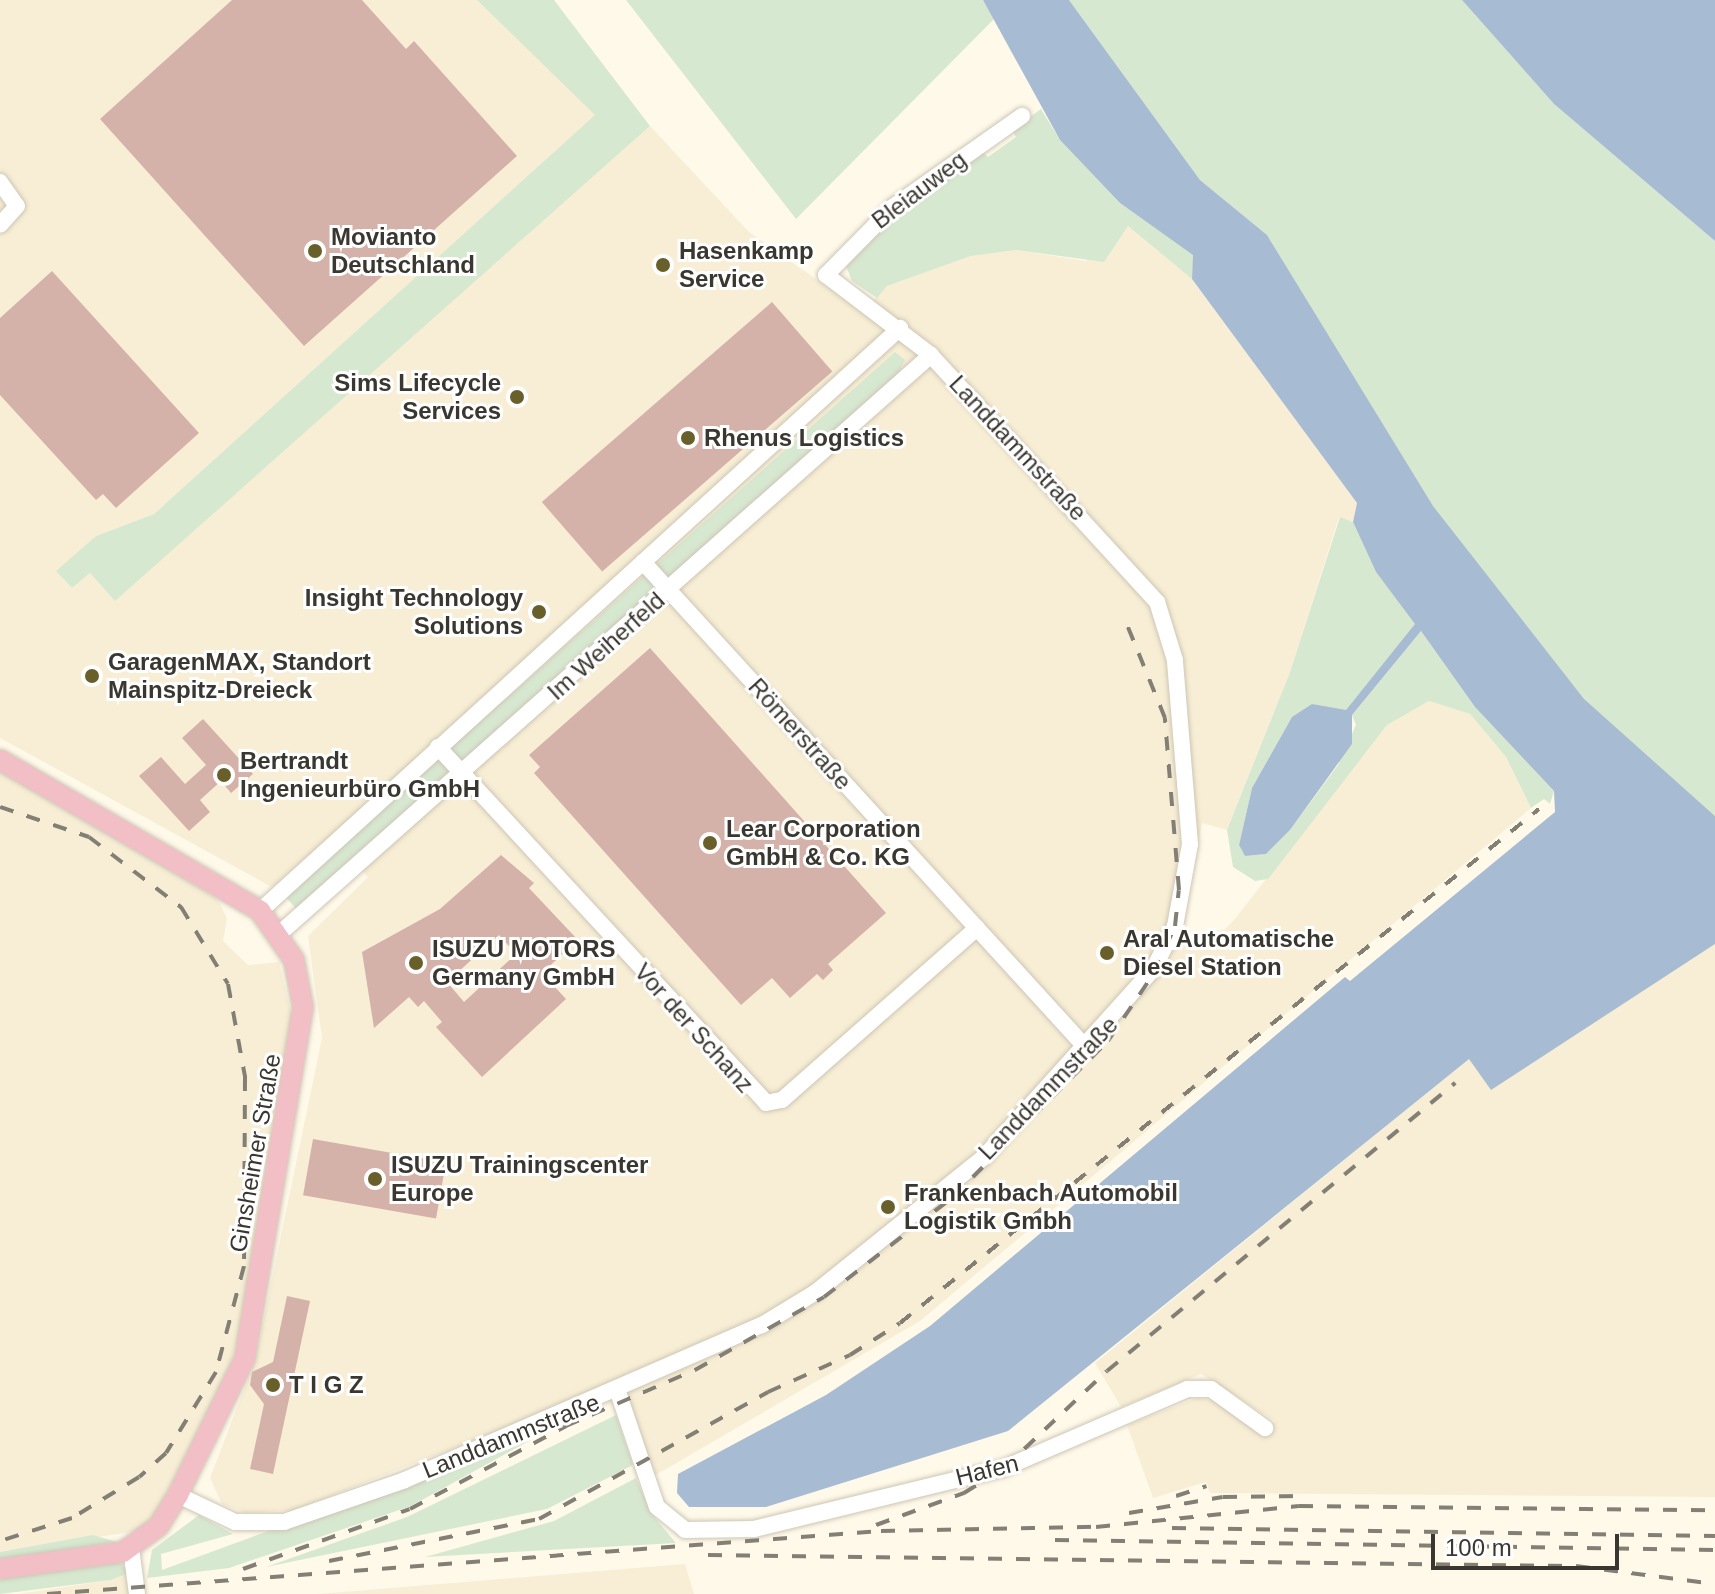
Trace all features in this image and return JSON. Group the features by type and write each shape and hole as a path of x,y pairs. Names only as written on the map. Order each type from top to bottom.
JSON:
{"main road":[{"name":"Ginsheimer Straße","path":"0,760 260,911 279,934 301,987 303,1030 248,1344 234,1389 178,1495 159,1526 131,1548 90,1561 0,1569"}],"street":[{"name":"Bleiauweg","path":"826,275 893,207 1022,116"},
{"path":"0,182 17,206 0,225"},
{"name":"Landdammstraße","path":"178,1495 235,1522 275,1524 405,1480 691,1362 816,1292 984,1157 1087,1049 1154,968 1175,926 1189,809 1175,660 1157,602 931,355 900,328 826,275"},
{"name":"Im Weiherfeld","path":"260,911 900,328"},
{"name":"Im Weiherfeld","path":"279,934 931,355"},
{"name":"Römerstraße","path":"643,562 1087,1049"},
{"name":"Vor der Schanz","path":"438,747 766,1103 782,1100 977,928"},
{"name":"Hafen","path":"618,1392 657,1507 685,1530 754,1529 1004,1468 1187,1389 1211,1389 1265,1428"},
{"path":"131,1548 137,1594"}],"shaded area":[{"path":"0,0 477,0 596,115 154,514 96,536 57,571 72,588 90,573 115,600 650,126 749,232 863,312 887,286 971,256 1016,250 1086,261 1128,226 1192,279 1357,503 1353,522 1339,517 1290,672 1227,830 1202,823 1184,925 1192,933 1224,930 1387,725 1429,701 1470,714 1506,757 1531,808 920,1321 654,1476 621,1383 294,1510 246,1513 222,1504 210,1478 255,1361 322,1038 308,936 368,877 328,838 272,887 0,738"},
{"path":"0,772 136,845 219,901 227,919 223,941 248,965 279,962 292,1017 241,1333 221,1390 154,1517 137,1531 0,1552"},
{"path":"1715,944 1715,1497 1210,1493 1206,1482 1153,1498 1127,1425 1197,1398 1215,1401 1262,1435 1275,1421 1201,1374 1121,1407 1095,1363 1469,1058 1491,1089"},
{"path":"685,1564 694,1594 318,1594"},
{"path":"129,1573 130,1594 18,1594 111,1580"}],"green space":[{"path":"477,0 554,0 650,126 115,601 90,573 72,588 56,571 96,536 154,514 595,115"},
{"path":"626,0 983,0 994,19 796,219"},
{"path":"1069,0 1462,0 1554,104 1715,241 1715,816 1583,699 1432,506 1267,235 1200,180"},
{"path":"1041,109 1060,140 1120,203 1194,255 1192,279 1128,226 1104,262 1016,250 971,256 887,286 877,298 852,281 846,266 862,240 981,150 988,157 1016,137 1012,130"},
{"path":"895,352 905,360 898,374 299,912 285,896"},
{"path":"1340,517 1353,522 1376,572 1416,624 1346,710 1292,717 1252,788 1239,845 1245,856 1266,854 1290,830 1338,765 1356,725 1352,715 1421,631 1475,707 1554,791 1550,804 1544,799 1531,808 1506,757 1470,714 1429,701 1387,725 1268,879 1255,881 1233,867 1227,830 1290,672"},
{"path":"616,1415 633,1465 547,1509 266,1567 407,1517"},
{"path":"558,1425 411,1506 229,1568 147,1578 152,1550 199,1515 233,1534 161,1554 162,1570"},
{"path":"636,1478 651,1513 676,1543 425,1557 554,1521"},
{"path":"93,1535 117,1542 0,1560 0,1552"},
{"path":"120,1562 129,1573 111,1580 0,1594 0,1579"}],"water":[{"path":"983,0 1069,0 1200,180 1267,235 1433,506 1584,699 1715,816 1715,944 1491,1090 1469,1059 1008,1431 766,1507 689,1507 677,1493 678,1474 826,1395 930,1326 1345,977 1350,981 1555,812 1554,791 1475,707 1421,631 1352,715 1352,744 1290,830 1266,854 1245,856 1239,845 1252,788 1292,717 1312,704 1346,710 1415,624 1376,572 1353,522 1357,503 1192,279 1193,255 1120,203 1060,140"},
{"path":"1462,0 1715,0 1715,241 1554,104"}],"building":[{"name":"Movianto Deutschland","path":"232,0 362,0 406,49 414,41 517,156 304,346 100,119"},
{"path":"52,271 199,433 116,508 103,494 96,500 0,395 0,318"},
{"name":"Rhenus Logistics","path":"772,302 832,371 602,572 542,502"},
{"name":"Lear Corporation GmbH & Co. KG","path":"650,648 886,913 828,964 833,970 823,980 817,974 790,998 772,978 741,1005 534,773 540,767 529,755"},
{"name":"Bertrandt Ingenieurbüro GmbH","path":"203,719 253,774 231,793 221,781 200,800 210,812 189,831 139,776 161,757 185,784 206,765 182,738"},
{"name":"ISUZU MOTORS Germany GmbH","path":"501,855 534,883 529,888 578,940 542,973 566,999 482,1077 436,1027 442,1022 424,1001 418,1007 409,997 374,1028 362,952 440,909","holes":["499,935 516,954 464,1002 447,982"]},
{"name":"ISUZU Trainingscenter Europe","path":"313,1139 446,1162 436,1219 303,1195"},
{"name":"T I G Z","path":"287,1296 310,1301 273,1474 250,1469 264,1404 250,1385 252,1372 273,1362"}],"railway":[{"path":"243,1569 410,1509 566,1426 695,1370 824,1297 953,1197 1108,1041 1154,973 1175,926 1179,890 1165,718 1125,620"},
{"path":"0,807 89,837 181,907 228,984 245,1077 244,1266 216,1372 166,1453 139,1477 72,1518 0,1541"},
{"path":"329,1561 539,1519 768,1392 850,1355 900,1323 1539,809"},
{"path":"876,1525 964,1493 1004,1468 1107,1371 1455,1083"},
{"path":"1176,1496 1206,1486"},
{"path":"1129,1513 1223,1497 1303,1496"},
{"path":"47,1594 881,1531 1096,1527 1299,1506 1715,1510"},
{"path":"1172,1528 1715,1536"},
{"path":"1055,1540 1715,1550"},
{"path":"708,1555 1576,1566 1715,1584"}],"place":[{"name":"Movianto Deutschland","path":"315,251"},
{"name":"Hasenkamp Service","path":"663,265"},
{"name":"Sims Lifecycle Services","path":"517,397"},
{"name":"Rhenus Logistics","path":"688,438"},
{"name":"Insight Technology Solutions","path":"539,612"},
{"name":"GaragenMAX, Standort Mainspitz-Dreieck","path":"92,676"},
{"name":"Bertrandt Ingenieurbüro GmbH","path":"224,775"},
{"name":"Lear Corporation GmbH & Co. KG","path":"710,843"},
{"name":"Aral Automatische Diesel Station","path":"1107,953"},
{"name":"ISUZU MOTORS Germany GmbH","path":"416,963"},
{"name":"ISUZU Trainingscenter Europe","path":"375,1179"},
{"name":"Frankenbach Automobil Logistik Gmbh","path":"888,1207"},
{"name":"T I G Z","path":"273,1385"}]}
